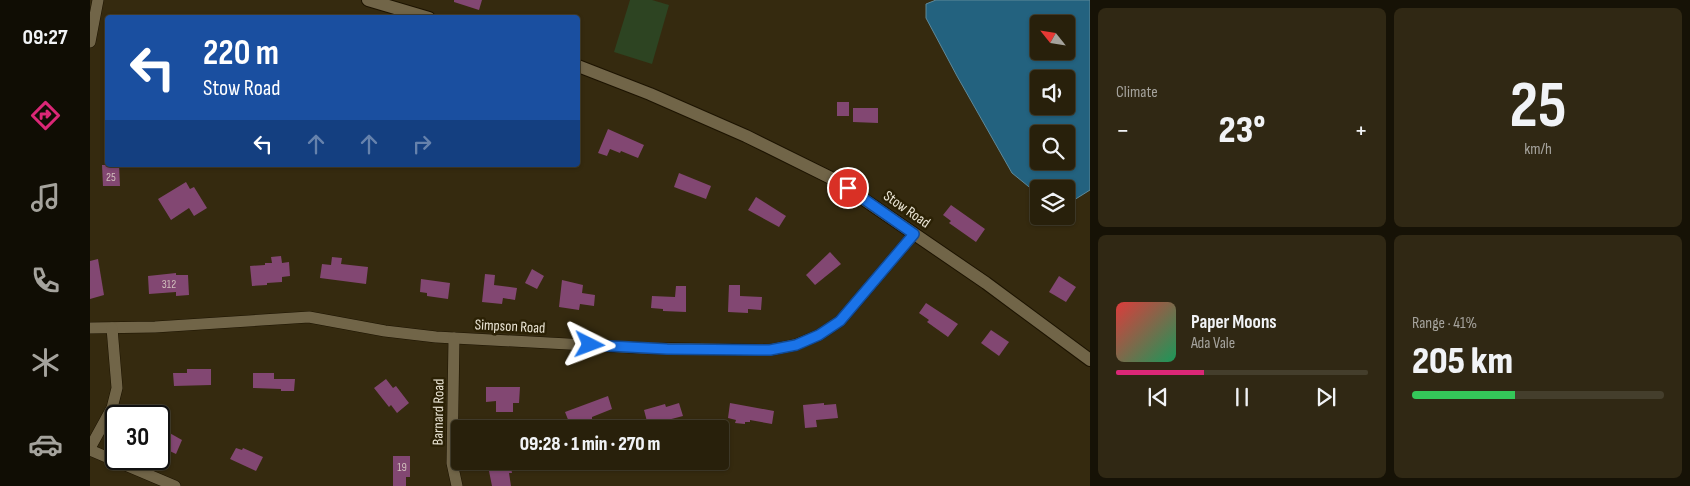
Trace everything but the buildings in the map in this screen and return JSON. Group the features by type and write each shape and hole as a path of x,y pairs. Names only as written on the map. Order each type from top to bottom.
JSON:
{"street":[{"path":"90,42 98,0"},
{"path":"368,0 419,15"},
{"name":"Stow Road","path":"580,67 650,94 791,157 837,181 986,283 1090,360"},
{"name":"Simpson Road","path":"90,328 155,327 309,317 394,333 454,338 667,349 770,350 796,345 819,335 840,321 914,234"},
{"path":"112,328 117,388 112,408 90,449 175,486"},
{"name":"Barnard Road","path":"454,338 452,463 457,486"}],"green space":[{"path":"630,0 652,0 669,5 652,64 614,52"}],"water":[{"path":"936,0 1090,0 1090,190 1075,199 1075,180 1030,180 1030,188 1012,173 926,18 926,4"}],"route":[{"path":"590,345 667,349 770,350 796,345 819,335 840,321 914,234 848,188"}]}
